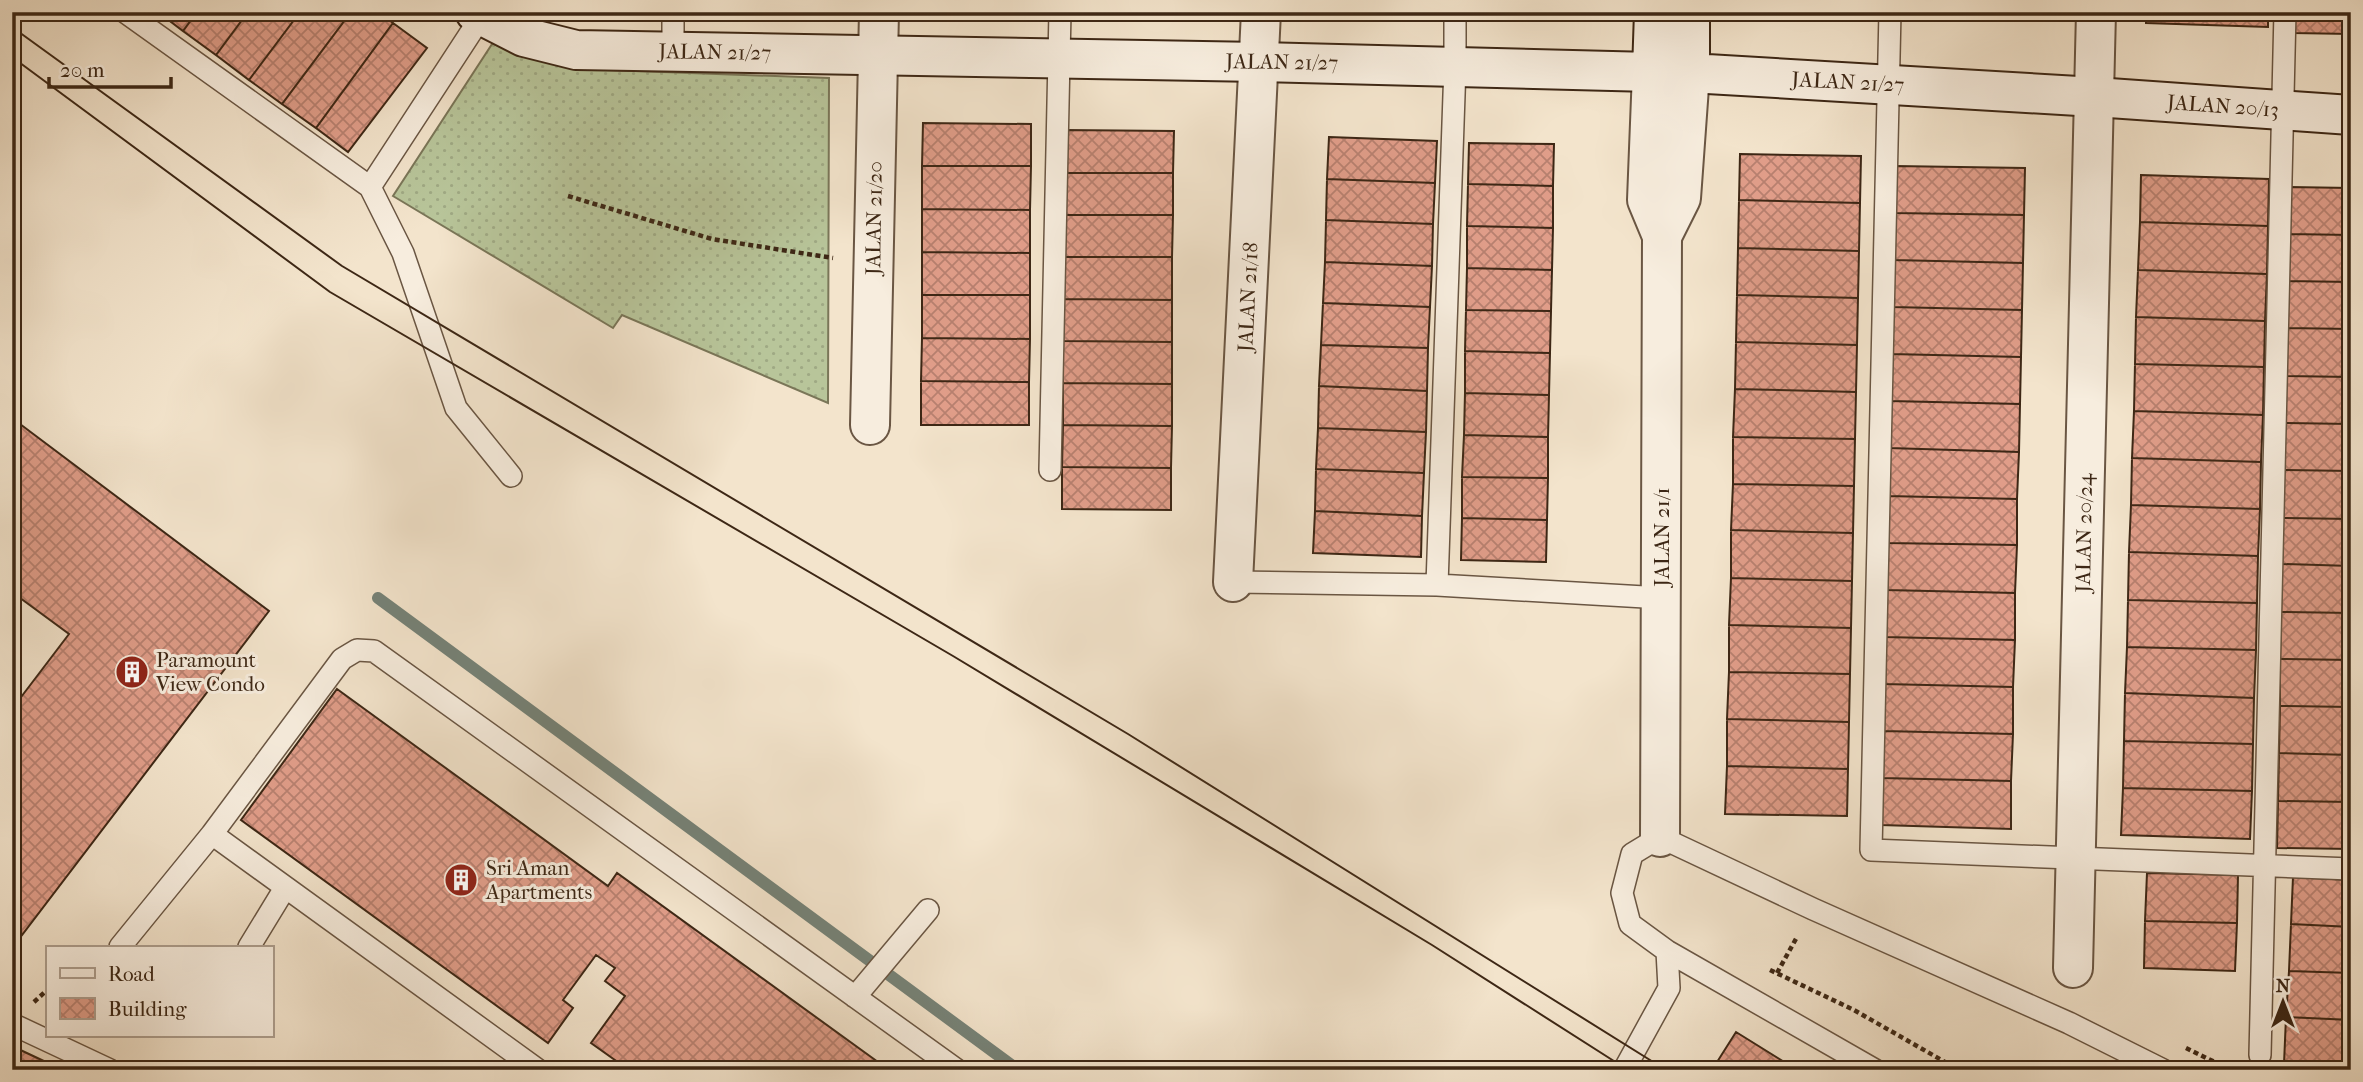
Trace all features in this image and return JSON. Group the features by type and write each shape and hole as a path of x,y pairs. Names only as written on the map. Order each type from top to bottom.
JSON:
{"street":[{"name":"JALAN 21/20","path":"870,425 879,12"},
{"name":"JALAN 21/18","path":"1233,582 1261,12"},
{"name":"JALAN 21/1","path":"1654,12 1647,200 1662,236 1660,837"},
{"name":"JALAN 21/1","path":"1662,236 1681,198 1690,73 1690,12"},
{"name":"JALAN 20/24","path":"2073,968 2096,12"},
{"name":"JALAN 21/27","path":"478,15 524,37 576,50 1455,66 1690,73 2095,97"},
{"name":"JALAN 20/13","path":"2095,97 2351,116"}],"lane":[{"path":"125,12 370,187 403,253 456,408 512,476"},
{"path":"673,12 673,51"},
{"path":"1050,470 1060,12"},
{"path":"1437,585 1455,12"},
{"path":"1890,12 1871,850 2351,869"},
{"path":"2260,1055 2285,12"},
{"path":"370,187 478,15"},
{"path":"1233,582 1437,585 1662,598"},
{"path":"121,946 212,834 341,659 357,650 374,651 957,1070"},
{"path":"212,834 538,1070"},
{"path":"1875,1070 1667,951 1630,924 1622,893 1632,854 1660,837 1813,909 2069,1023 2163,1070"},
{"path":"250,946 285,888"},
{"path":"855,997 928,910"},
{"path":"1624,1070 1669,988 1667,951"},
{"path":"12,1024 110,1070"}],"path":[{"path":"568,196 712,239 873,264"},
{"path":"1777,973 1796,941"},
{"path":"1766,968 1854,1010 1959,1070"}],"green space":[{"path":"496,38 582,69 829,78 828,403 622,315 613,328 393,196"}],"building":[{"path":"158,12 197,12 183,31"},
{"path":"197,12 248,12 216,55 183,31"},
{"path":"248,12 300,12 249,80 216,55"},
{"path":"300,12 351,12 282,104 249,80"},
{"path":"351,12 379,12 393,23 316,128 282,104"},
{"path":"2146,12 2268,12 2268,27 2146,23"},
{"path":"2293,12 2351,12 2351,34 2293,33"},
{"path":"393,23 427,48 348,152 316,128"},
{"path":"923,123 1031,124 1031,166 922,166"},
{"path":"1064,130 1174,131 1173,173 1064,173"},
{"path":"1329,137 1437,141 1435,183 1327,179"},
{"path":"1469,143 1554,144 1553,186 1468,184"},
{"path":"1740,154 1861,156 1860,203 1739,200"},
{"path":"922,166 1031,166 1030,210 922,209"},
{"path":"1895,166 2025,168 2024,215 1894,213"},
{"path":"1064,173 1173,173 1173,215 1064,215"},
{"path":"2141,175 2269,179 2268,226 2140,222"},
{"path":"1327,179 1435,183 1433,224 1326,220"},
{"path":"1468,184 1553,186 1553,228 1467,226"},
{"path":"2289,187 2351,188 2351,235 2288,234"},
{"path":"1739,200 1860,203 1859,251 1738,248"},
{"path":"922,209 1030,210 1030,253 922,252"},
{"path":"1894,213 2024,215 2023,263 1893,260"},
{"path":"1064,215 1173,215 1172,257 1064,257"},
{"path":"1326,220 1433,224 1432,266 1325,262"},
{"path":"2140,222 2268,226 2267,274 2138,270"},
{"path":"1467,226 1553,228 1552,270 1467,268"},
{"path":"2288,234 2351,235 2351,282 2287,281"},
{"path":"1738,248 1859,251 1858,298 1737,295"},
{"path":"922,252 1030,253 1030,295 922,295"},
{"path":"1064,257 1172,257 1172,300 1064,299"},
{"path":"1893,260 2023,263 2022,310 1892,307"},
{"path":"1325,262 1432,266 1430,307 1323,303"},
{"path":"1467,268 1552,270 1551,311 1466,310"},
{"path":"2138,270 2267,274 2265,321 2136,317"},
{"path":"2287,281 2351,282 2351,329 2286,328"},
{"path":"922,295 1030,295 1030,339 922,338"},
{"path":"1737,295 1858,298 1857,345 1736,342"},
{"path":"1064,299 1172,300 1172,342 1063,341"},
{"path":"1323,303 1430,307 1428,348 1321,345"},
{"path":"1892,307 2022,310 2021,357 1891,354"},
{"path":"1466,310 1551,311 1550,353 1465,351"},
{"path":"2136,317 2265,321 2264,367 2135,364"},
{"path":"2286,328 2351,329 2351,377 2285,376"},
{"path":"922,338 1030,339 1029,382 921,381"},
{"path":"1063,341 1172,342 1172,384 1063,383"},
{"path":"1736,342 1857,345 1856,392 1735,389"},
{"path":"1321,345 1428,348 1427,391 1319,386"},
{"path":"1465,351 1550,353 1549,395 1465,393"},
{"path":"1891,354 2021,357 2020,404 1890,401"},
{"path":"2135,364 2264,367 2263,415 2134,411"},
{"path":"2285,376 2351,377 2351,424 2284,423"},
{"path":"921,381 1029,382 1029,425 921,425"},
{"path":"1063,383 1172,384 1172,426 1063,425"},
{"path":"1319,386 1427,391 1426,432 1318,428"},
{"path":"1735,389 1856,392 1855,439 1733,437"},
{"path":"1465,393 1549,395 1548,437 1464,435"},
{"path":"1890,401 2020,404 2019,452 1889,448"},
{"path":"2134,411 2263,415 2261,462 2132,458"},
{"name":"Paramount View Condo","path":"12,418 269,611 22,935 12,927 12,709 69,634 12,592"},
{"path":"2284,423 2351,424 2351,471 2284,470"},
{"path":"1063,425 1172,426 1171,468 1062,467"},
{"path":"1318,428 1426,432 1424,473 1316,469"},
{"path":"1464,435 1548,437 1548,478 1462,477"},
{"path":"1733,437 1855,439 1854,486 1733,484"},
{"path":"1889,448 2019,452 2017,499 1888,496"},
{"path":"2132,458 2261,462 2260,509 2131,505"},
{"path":"1062,467 1171,468 1171,510 1062,509"},
{"path":"1316,469 1424,473 1422,516 1315,511"},
{"path":"2284,470 2351,471 2351,519 2283,518"},
{"path":"1462,477 1548,478 1547,520 1462,518"},
{"path":"1733,484 1854,486 1853,533 1731,530"},
{"path":"1888,496 2017,499 2017,545 1887,543"},
{"path":"2131,505 2260,509 2258,556 2129,552"},
{"path":"1315,511 1422,516 1421,557 1313,553"},
{"path":"1462,518 1547,520 1546,562 1461,560"},
{"path":"2283,518 2351,519 2351,566 2282,564"},
{"path":"1731,530 1853,533 1852,581 1731,578"},
{"path":"1887,543 2017,545 2015,593 1886,590"},
{"path":"2129,552 2258,556 2257,603 2128,600"},
{"path":"2282,564 2351,566 2351,613 2281,612"},
{"path":"1731,578 1852,581 1851,628 1729,625"},
{"path":"1886,590 2015,593 2015,640 1885,637"},
{"path":"2128,600 2257,603 2256,650 2127,647"},
{"path":"2281,612 2351,613 2351,660 2280,659"},
{"path":"1729,625 1851,628 1850,674 1729,672"},
{"path":"1885,637 2015,640 2013,687 1884,684"},
{"path":"2127,647 2256,650 2254,698 2125,693"},
{"path":"2280,659 2351,660 2351,707 2280,706"},
{"path":"1729,672 1850,674 1849,722 1727,719"},
{"path":"1884,684 2013,687 2013,734 1883,731"},
{"name":"Sri Aman Apartments","path":"337,689 608,886 617,873 889,1070 629,1070 591,1043 625,996 605,981 615,968 596,955 563,1000 573,1008 548,1043 241,820"},
{"path":"2125,693 2254,698 2253,744 2124,741"},
{"path":"2280,706 2351,707 2351,755 2279,753"},
{"path":"1727,719 1849,722 1848,769 1727,766"},
{"path":"1883,731 2013,734 2011,781 1882,778"},
{"path":"2124,741 2253,744 2252,791 2123,788"},
{"path":"2279,753 2351,755 2351,802 2278,801"},
{"path":"1727,766 1848,769 1847,816 1725,814"},
{"path":"1882,778 2011,781 2011,829 1881,825"},
{"path":"2123,788 2252,791 2250,839 2121,835"},
{"path":"2278,801 2351,802 2351,849 2277,848"},
{"path":"2147,873 2238,875 2237,923 2145,921"},
{"path":"2293,877 2351,880 2351,927 2291,924"},
{"path":"2145,921 2237,923 2235,971 2144,968"},
{"path":"2291,924 2351,927 2351,973 2289,971"},
{"path":"2289,971 2351,973 2351,1020 2286,1017"},
{"path":"2286,1017 2351,1020 2351,1067 2284,1064"},
{"path":"1736,1032 1797,1070 1712,1070"},
{"path":"14,1047 63,1070 12,1070"}],"waterway":[{"path":"378,598 1018,1070"}],"tram line":[{"path":"12,27 342,266 1128,734 1666,1070"},
{"path":"12,57 330,292 953,656 1432,945 1628,1070"}],"place":[{"name":"Paramount View Condo","path":"132,672"},
{"name":"Sri Aman Apartments","path":"461,880"}]}
